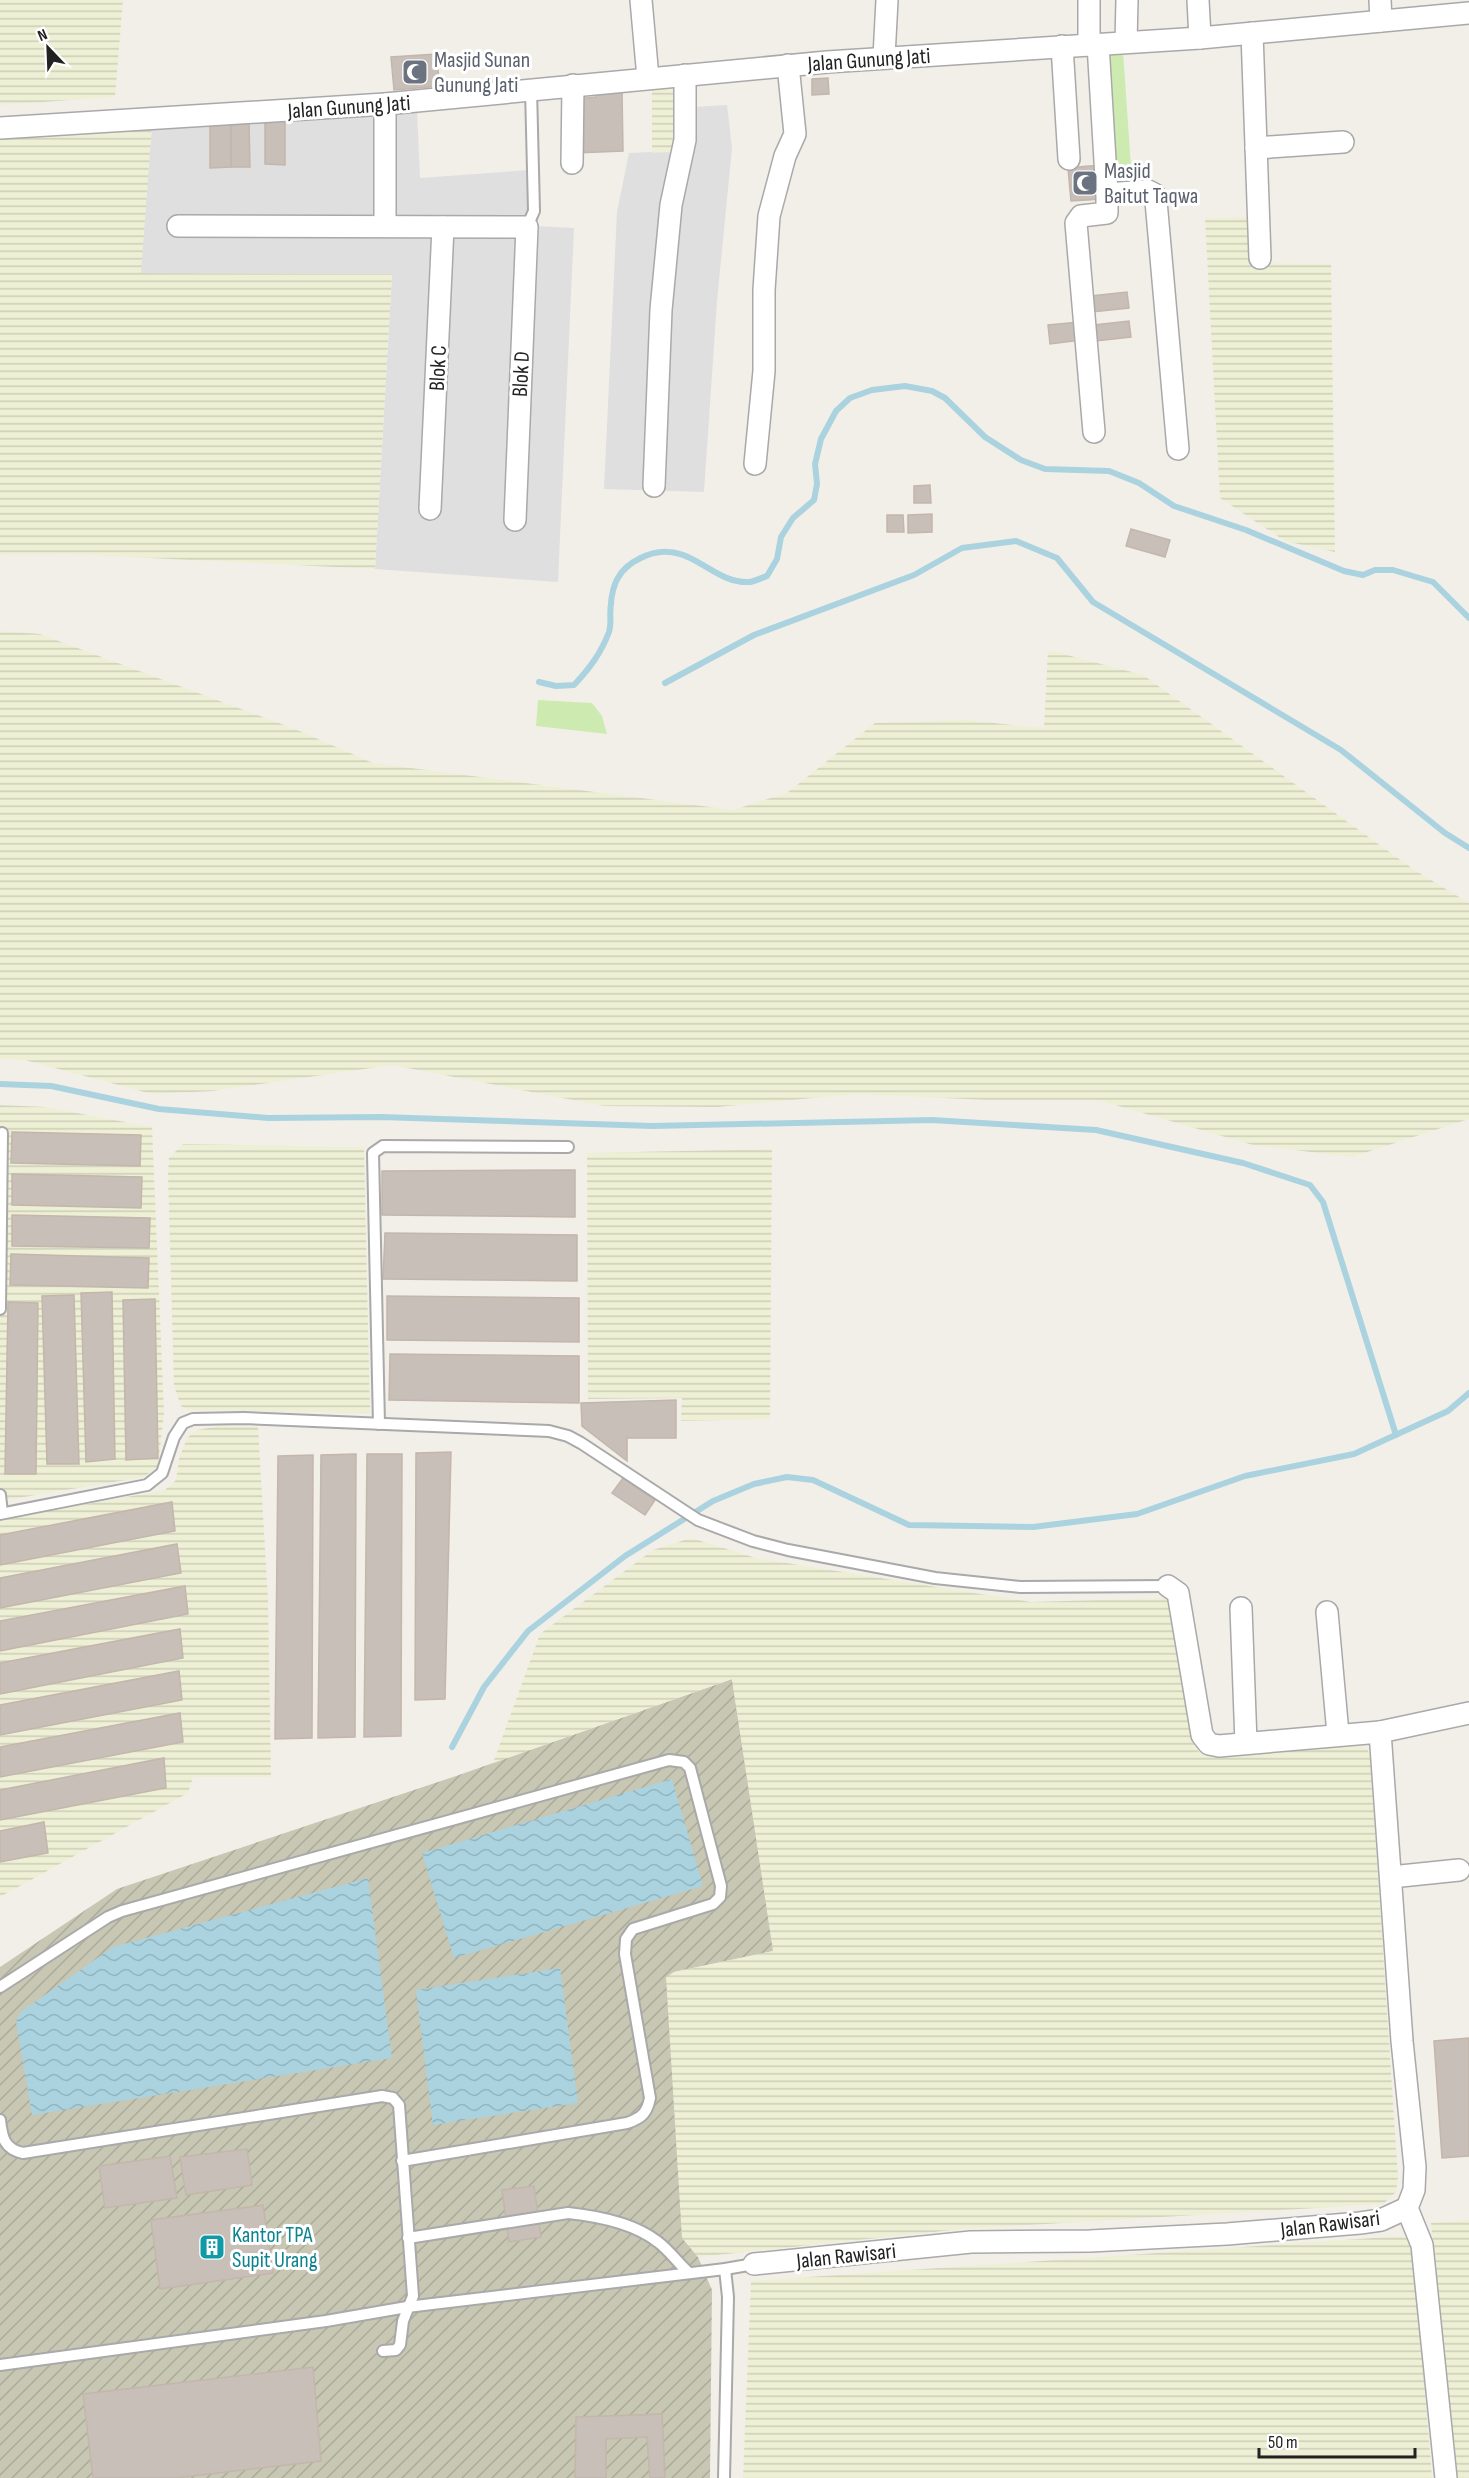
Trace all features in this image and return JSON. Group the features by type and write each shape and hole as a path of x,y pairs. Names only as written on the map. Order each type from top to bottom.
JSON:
{"street":[{"path":"641,0 648,78"},
{"path":"884,57 886,0"},
{"path":"1089,0 1107,194 1107,213 1080,216 1076,223 1094,432"},
{"path":"1126,42 1127,0"},
{"path":"1198,0 1200,38"},
{"path":"1380,0 1381,21"},
{"name":"Jalan Gunung Jati","path":"0,128 126,118 385,104 788,65 1200,38 1469,13"},
{"path":"1252,33 1260,258"},
{"path":"1062,46 1069,159"},
{"path":"754,464 764,371 764,290 769,216 785,156 795,134 788,65"},
{"path":"654,486 661,310 671,205 685,140 685,75"},
{"path":"572,163 573,85"},
{"path":"385,104 385,226"},
{"path":"1256,148 1343,142"},
{"path":"1107,194 1148,191 1154,194 1178,448"},
{"path":"178,225 527,227"},
{"name":"Blok C","path":"430,509 443,227"},
{"name":"Blok D","path":"515,520 527,227"},
{"path":"1168,1586 1178,1593 1202,1735 1209,1744 1219,1746 1380,1732 1469,1713"},
{"path":"1241,1608 1246,1743"},
{"path":"1327,1612 1338,1734"},
{"name":"Jalan Rawisari","path":"754,2264 971,2242 1090,2241 1227,2234 1360,2223 1381,2220 1407,2208 1422,2167 1402,2041 1380,1732"},
{"path":"1391,1876 1460,1870"},
{"path":"1407,2208 1422,2245 1446,2478"}],"lane":[{"path":"527,227 534,211 531,89"},
{"path":"0,1309 2,1133"},
{"path":"379,1424 373,1153 383,1146 568,1147"},
{"path":"0,1495 1,1513 147,1485 162,1473 174,1437 183,1423 193,1419 244,1418 549,1431 568,1436 698,1520 753,1541 779,1548 935,1578 1020,1587 1168,1586"},
{"path":"0,1987 108,1917 122,1911 669,1760 684,1762 690,1768 721,1886 720,1897 713,1904 633,1929 626,1939 625,1954 650,2098 648,2110 641,2118 627,2123 402,2161"},
{"path":"0,2120 6,2145 13,2151 23,2153 382,2096 393,2098 399,2105 402,2130 402,2161 413,2296 403,2321 400,2345 396,2350 383,2351"},
{"path":"408,2238 568,2213 589,2215 623,2225 657,2241 688,2272"},
{"path":"0,2365 314,2323 407,2307 688,2272 725,2270 754,2264"},
{"path":"724,2478 728,2297 725,2270"}],"shaded area":[{"path":"0,0 123,0 115,97 0,105"},
{"path":"677,85 677,152 652,153 652,86"},
{"path":"652,86 693,107 727,105 732,148 717,301 704,492 604,489 617,212 629,153 652,152"},
{"path":"417,111 420,178 529,170 535,226 574,228 558,582 375,569 392,274 140,273 152,125 300,121"},
{"path":"152,125 141,273 392,274 375,569 69,554 0,555 0,135"},
{"path":"1252,217 1254,263 1331,264 1335,552 1285,541 1220,498 1205,218"},
{"path":"0,631 40,634 295,729 373,763 733,810 787,793 875,723 964,720 1044,728 1048,650 1143,675 1416,871 1469,903 1469,1119 1352,1157 1253,1145 1098,1100 988,1100 856,1094 717,1107 604,1106 392,1065 213,1091 152,1094 25,1060 0,1059"},
{"path":"0,1105 45,1107 152,1127 164,1413 158,1466 144,1477 0,1501"},
{"path":"183,1144 364,1147 370,1413 188,1410 181,1406 174,1386 168,1174 169,1158"},
{"path":"772,1149 770,1419 681,1421 682,1398 588,1399 587,1153"},
{"path":"221,1426 258,1427 268,1600 271,1777 193,1777 188,1793 0,1897 0,1520 165,1490 176,1480 179,1459 187,1438 197,1430"},
{"path":"691,1538 756,1558 1031,1602 1167,1598 1175,1608 1198,1751 1205,1756 1355,1743 1367,1749 1370,1755 1398,2177 1396,2192 1383,2204 962,2229 698,2257 682,2238 666,1977 674,1972 773,1951 732,1679 493,1763 540,1634 653,1550"},
{"path":"732,1679 774,1951 674,1972 682,2237 698,2257 712,2290 710,2478 0,2478 0,1967 117,1889 459,1775"},
{"path":"1469,2220 1469,2478 1456,2478 1431,2223"},
{"path":"1402,2236 1413,2242 1432,2478 743,2478 751,2281"}],"green space":[{"path":"1123,51 1132,181 1114,183 1104,52"},
{"path":"538,700 592,703 602,716 607,734 536,726"}],"water":[{"path":"672,1779 703,1886 454,1958 422,1853"},
{"path":"368,1878 392,2058 32,2115 16,2021 22,2011 113,1947"},
{"path":"560,1968 578,2103 433,2125 416,1990"}],"building":[{"name":"Masjid Sunan Gunung Jati","path":"436,54 440,86 394,90 391,57"},
{"path":"828,78 829,94 812,95 812,79"},
{"path":"622,91 623,151 576,153 576,99 596,97 597,92"},
{"path":"285,121 285,165 265,164 265,122"},
{"path":"249,122 250,167 231,167 231,123"},
{"path":"210,123 231,123 231,167 210,168"},
{"name":"Masjid Baitut Taqwa","path":"1100,165 1103,199 1071,201 1068,168"},
{"path":"1127,292 1129,308 1092,312 1091,296"},
{"path":"1129,321 1131,337 1096,341 1094,325"},
{"path":"1079,322 1081,340 1050,344 1048,325"},
{"path":"930,485 931,503 914,503 914,486"},
{"path":"932,514 932,532 908,533 908,515"},
{"path":"887,515 903,515 904,532 887,532"},
{"path":"1131,529 1170,540 1165,557 1126,546"},
{"path":"12,1132 141,1135 140,1166 11,1163"},
{"path":"575,1170 575,1217 382,1215 382,1171"},
{"path":"12,1174 142,1177 141,1208 12,1205"},
{"path":"12,1215 150,1218 149,1248 12,1246"},
{"path":"385,1233 577,1235 577,1281 383,1279"},
{"path":"11,1254 149,1258 148,1288 10,1285"},
{"path":"112,1292 115,1459 86,1462 81,1293"},
{"path":"74,1295 79,1464 47,1464 42,1296"},
{"path":"387,1296 579,1298 579,1342 387,1340"},
{"path":"155,1299 158,1458 126,1460 123,1300"},
{"path":"8,1302 38,1303 36,1474 5,1474"},
{"path":"390,1354 579,1356 579,1403 389,1400"},
{"path":"676,1400 676,1438 627,1438 627,1461 582,1426 581,1403"},
{"path":"451,1452 445,1699 415,1700 416,1453"},
{"path":"356,1454 355,1737 318,1738 321,1455"},
{"path":"367,1454 402,1454 401,1736 364,1737"},
{"path":"313,1455 312,1738 275,1739 278,1456"},
{"path":"623,1478 655,1500 645,1515 612,1493"},
{"path":"172,1502 175,1531 0,1565 0,1535"},
{"path":"177,1544 181,1573 0,1608 0,1578"},
{"path":"185,1586 188,1614 0,1651 0,1621"},
{"path":"180,1629 183,1658 0,1694 0,1663"},
{"path":"179,1671 182,1700 0,1735 0,1705"},
{"path":"180,1713 183,1742 0,1777 0,1747"},
{"path":"164,1758 166,1788 0,1820 0,1790"},
{"path":"44,1822 48,1853 0,1862 0,1831"},
{"path":"1469,2038 1469,2156 1442,2158 1434,2041"},
{"path":"247,2149 252,2185 186,2195 180,2157"},
{"path":"170,2156 177,2198 105,2208 99,2166"},
{"path":"534,2186 541,2237 509,2242 502,2190"},
{"name":"Kantor TPA Supit Urang","path":"263,2205 273,2273 160,2289 151,2220"},
{"path":"313,2367 321,2461 175,2478 93,2478 83,2394"},
{"path":"662,2414 665,2478 650,2478 647,2437 606,2439 606,2478 575,2478 576,2417"}],"waterway":[{"path":"539,682 556,686 574,685 585,672 599,654 609,632 614,587 622,572 640,558 655,553 669,552 690,558 718,574 739,581 750,582 767,576 777,559 781,537 793,518 814,500 817,484 815,464 821,439 836,411 850,398 872,390 905,386 932,391 945,398 985,437 1021,460 1045,469 1109,471 1139,483 1174,506 1246,530 1344,571 1363,575 1375,570 1393,570 1433,582 1469,618"},
{"path":"665,683 754,635 914,575 962,548 1016,541 1057,558 1093,602 1341,750 1445,833 1469,848"},
{"path":"0,1084 51,1086 159,1109 268,1118 381,1117 653,1126 932,1120 1096,1130 1243,1163 1310,1185 1323,1202 1396,1435"},
{"path":"452,1747 484,1687 528,1631 625,1556 713,1501 754,1484 787,1477 813,1480 909,1525 1033,1527 1137,1514 1245,1476 1354,1454 1448,1411 1469,1393"}],"place":[{"name":"Masjid Sunan Gunung Jati","path":"415,72"},
{"name":"Masjid Baitut Taqwa","path":"1085,183"},
{"name":"Kantor TPA Supit Urang","path":"212,2247"}]}
